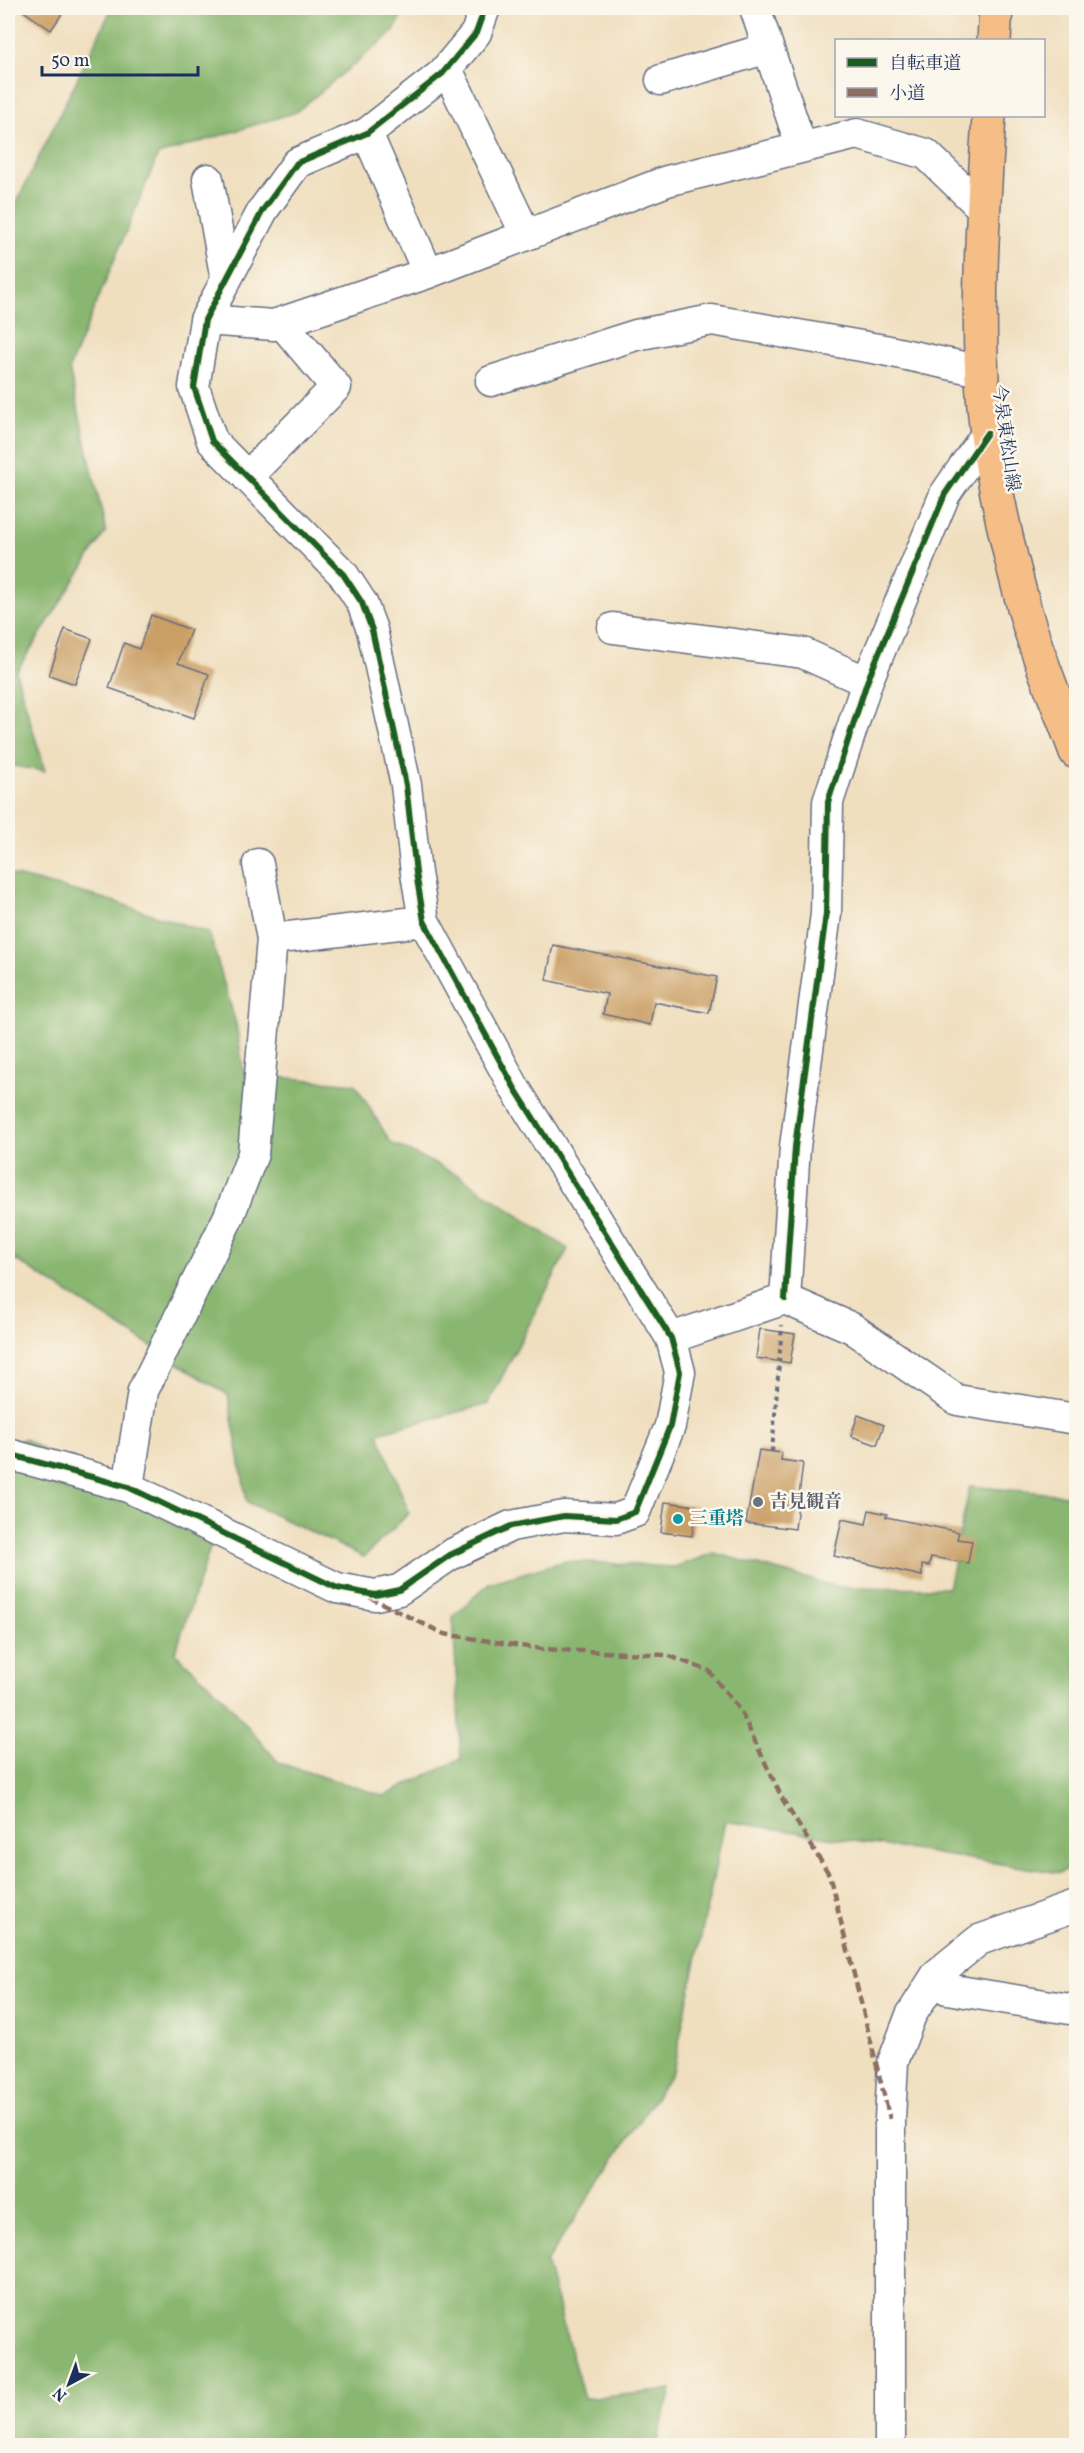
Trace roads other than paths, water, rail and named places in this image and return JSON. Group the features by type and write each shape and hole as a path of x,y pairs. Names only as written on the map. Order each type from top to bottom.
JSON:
{"main road":[{"path":"994,39 996,8"},
{"name":"今泉東松山線","path":"989,117 983,209 981,371 987,433 998,501 1026,613 1077,752"}],"street":[{"path":"8,1454 128,1487 337,1588 375,1594 399,1590 450,1555 511,1527 564,1515 616,1519 635,1512 670,1426 680,1372 671,1338 514,1087 424,921 406,785 372,630 362,603 344,574 212,441 194,387 205,320 263,210 297,163 367,133 447,69 476,33 485,8"},
{"path":"755,8 801,146"},
{"path":"661,80 768,48"},
{"path":"447,69 526,235"},
{"path":"367,133 428,273"},
{"path":"205,320 274,325 428,273 667,181 857,134 926,154 983,209"},
{"path":"208,179 226,280"},
{"path":"491,381 636,335 712,320 884,350 981,371"},
{"path":"247,477 336,387 282,322"},
{"path":"785,1299 795,1147 826,914 828,802 867,682 945,494 987,433"},
{"path":"613,628 803,653 867,682"},
{"path":"128,1487 143,1391 230,1216 253,1155 272,939 258,864"},
{"path":"272,939 424,921"},
{"path":"671,1338 785,1299 852,1328 957,1400 1077,1419"},
{"path":"890,2445 890,2119 893,2062 911,2015 937,1974 979,1940 1077,1906"},
{"path":"937,1974 947,1989 1077,2010"}],"place":[{"name":"吉見観音","path":"758,1502"},
{"name":"三重塔","path":"678,1519"}]}
